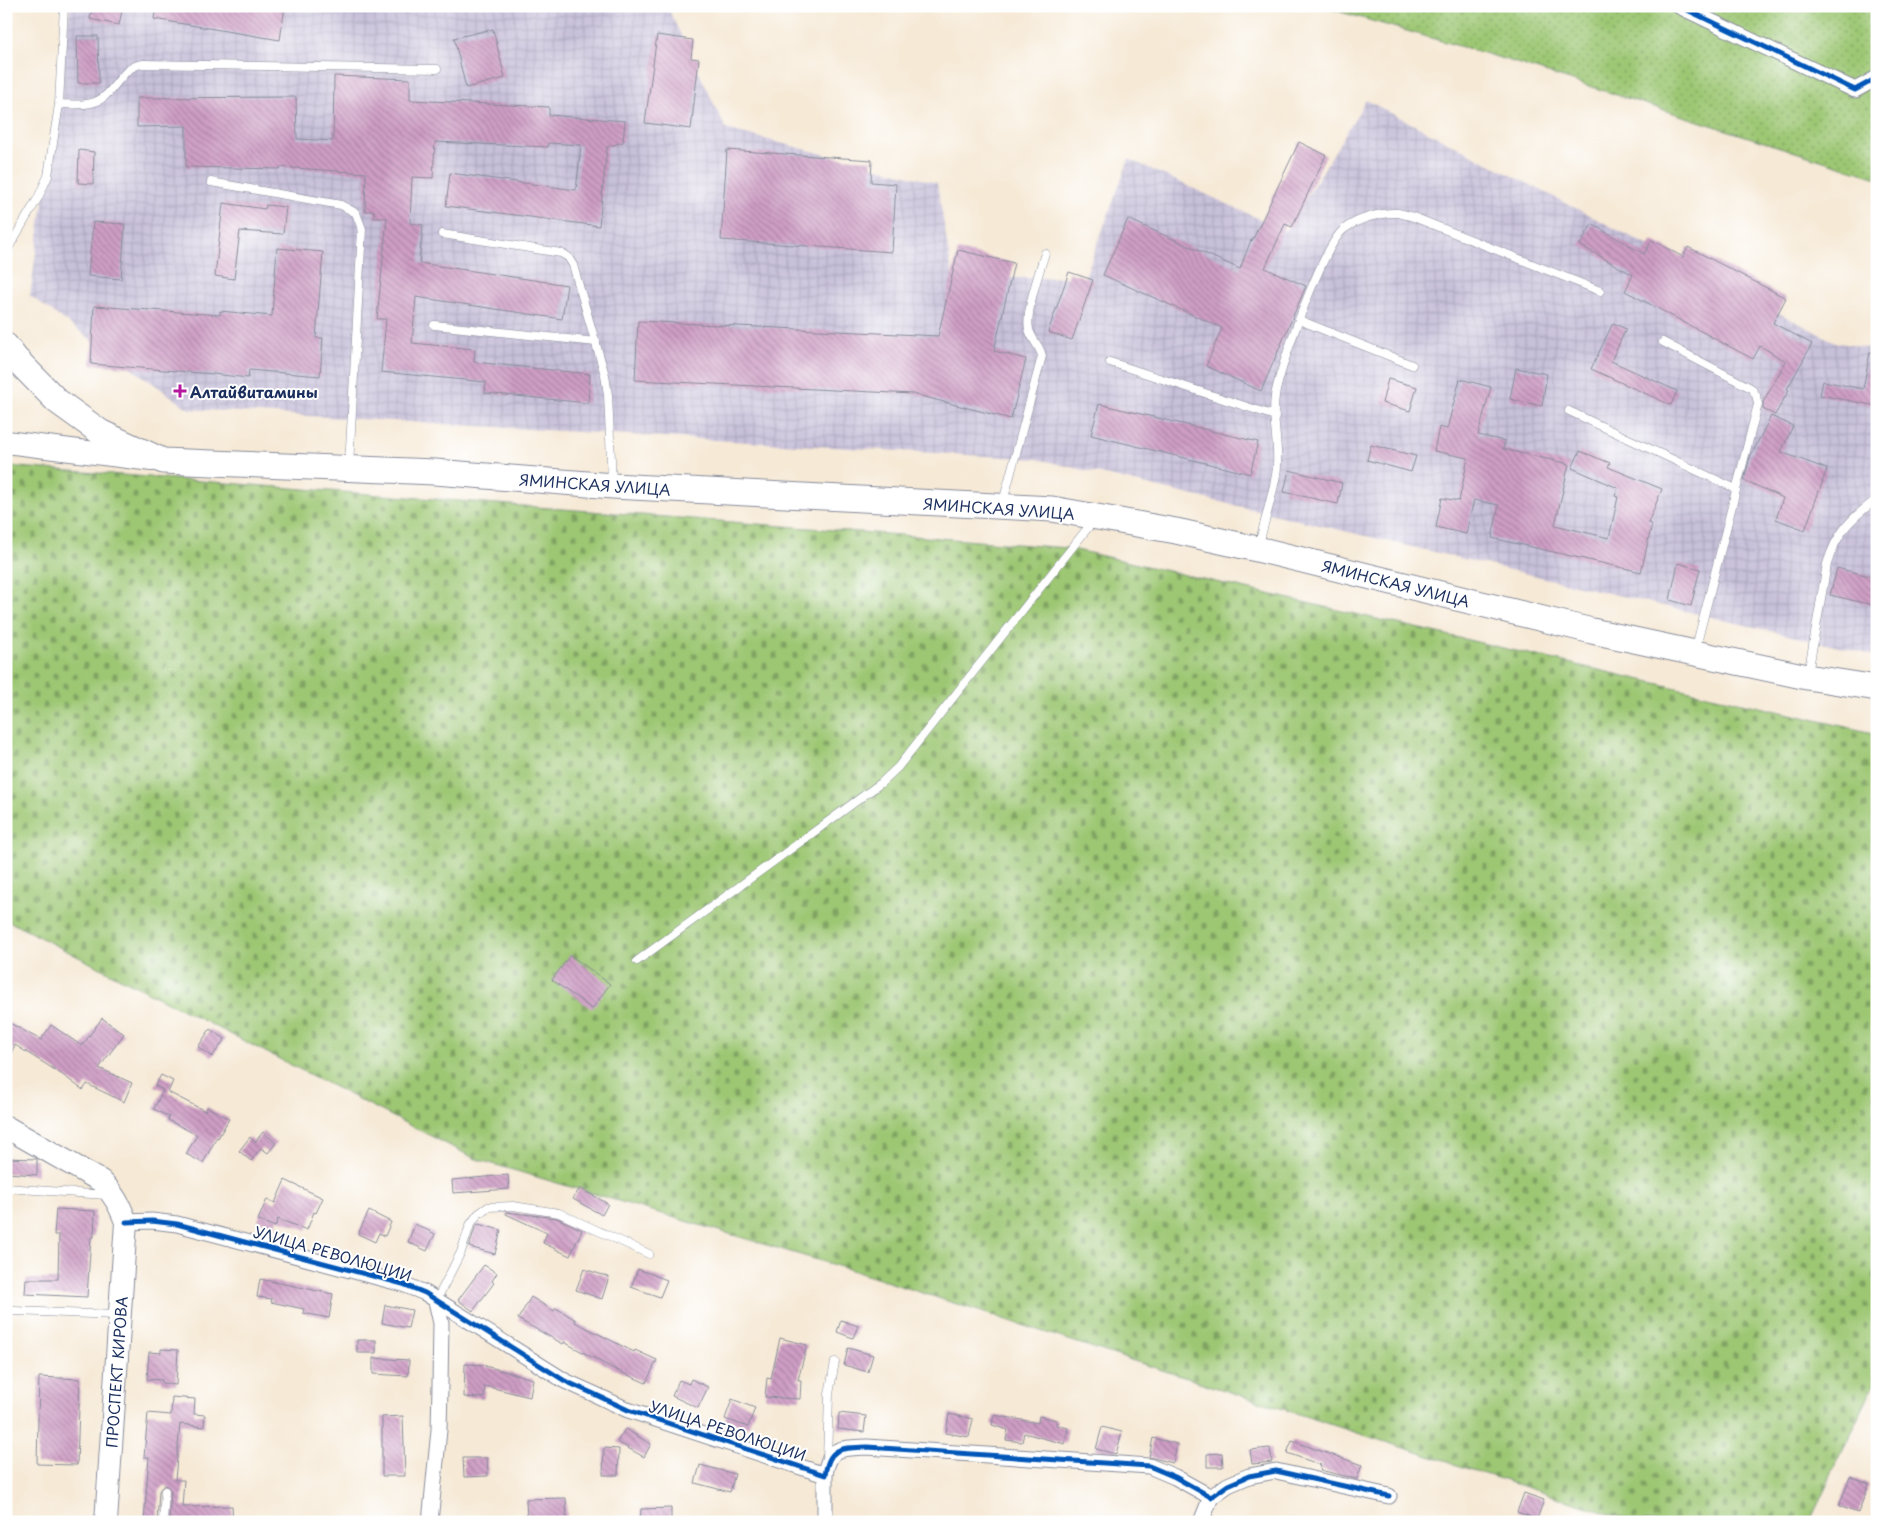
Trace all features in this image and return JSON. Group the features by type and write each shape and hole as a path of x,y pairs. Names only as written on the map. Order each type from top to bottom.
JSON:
{"main road":[{"path":"6,346 56,401 100,432 163,461"},
{"name":"ЯМИНСКАЯ УЛИЦА","path":"163,461 435,472 612,486 1052,509 1176,531 1592,631 1807,677 1877,688"}],"street":[{"path":"1679,6 1855,90 1877,78"},
{"path":"6,442 163,461"},
{"path":"6,1127 101,1182 120,1205 126,1222"},
{"name":"УЛИЦА РЕВОЛЮЦИИ","path":"126,1222 152,1221 176,1224 403,1284 425,1293 565,1381 628,1410 826,1468 831,1455 836,1451 867,1447 1148,1466 1174,1477 1211,1497"},
{"name":"ПРОСПЕКТ КИРОВА","path":"106,1522 126,1222"},
{"path":"430,1522 439,1430 440,1394 441,1322 436,1301"},
{"path":"825,1522 826,1468"},
{"path":"1201,1522 1211,1497 1228,1485 1249,1476 1276,1471 1389,1496"}],"lane":[{"path":"6,252 43,189 48,176 59,104 64,6"},
{"path":"59,104 91,103 100,99 135,64 437,69"},
{"path":"211,182 342,205 356,213 362,229 349,468"},
{"path":"1257,549 1276,475 1278,453 1275,397 1278,384 1298,320 1332,243 1344,230 1360,220 1380,214 1398,213 1416,218 1600,291"},
{"path":"442,234 561,253 568,257 573,265 605,375 608,395 612,486"},
{"path":"1002,506 1042,356 1040,347 1029,330 1028,322 1045,253"},
{"path":"1298,320 1412,365"},
{"path":"434,325 596,342"},
{"path":"1663,342 1751,388 1758,404 1694,653"},
{"path":"1110,362 1275,416"},
{"path":"1569,411 1736,488"},
{"path":"1807,677 1827,564 1832,548 1842,529 1877,499"},
{"path":"637,961 881,783 898,767 1097,518"},
{"path":"6,1188 114,1196"},
{"path":"436,1301 461,1252 470,1225 478,1214 488,1207 513,1206 559,1212 649,1254"},
{"path":"14,1311 120,1315"},
{"path":"826,1468 829,1394 834,1362"},
{"path":"163,1522 164,1491"}],"shaded area":[{"path":"70,6 667,6 726,129 937,183 953,279 1085,277 1129,159 1286,231 1366,100 1835,342 1877,350 1877,656 1037,459 189,409 30,296"}],"green space":[{"path":"1320,6 1877,6 1877,178 1504,59"},
{"path":"6,466 1068,548 1877,734 1877,1379 1809,1522 1634,1522 848,1269 476,1159 6,920"}],"building":[{"path":"93,6 123,6 119,25 90,19"},
{"path":"156,6 285,6 280,40 154,19"},
{"path":"493,29 505,78 466,88 454,38"},
{"path":"657,35 693,40 691,58 699,59 691,129 645,123"},
{"path":"77,36 98,36 99,83 78,83"},
{"path":"334,76 410,79 410,100 549,107 549,115 625,121 623,142 607,147 599,226 446,206 450,173 576,190 581,145 548,143 548,147 435,142 433,178 412,177 410,223 423,225 419,263 567,285 562,319 416,297 412,343 475,349 474,362 590,374 588,403 485,393 486,382 381,372 386,319 377,319 387,218 374,218 374,211 365,211 366,173 280,167 280,169 186,167 186,126 137,127 137,98 296,97 297,139 333,141"},
{"path":"1299,142 1326,155 1292,227 1285,224 1265,268 1306,286 1261,391 1206,366 1222,328 1103,275 1128,219 1240,269 1251,240"},
{"path":"79,150 94,152 93,184 78,183"},
{"path":"727,150 872,160 871,182 896,184 892,252 721,240"},
{"path":"223,203 265,209 266,205 286,207 283,234 240,231 234,279 215,276"},
{"path":"93,222 125,224 121,279 88,276"},
{"path":"1592,224 1644,254 1652,240 1683,257 1688,247 1786,298 1773,323 1812,344 1775,415 1763,409 1763,402 1786,361 1760,346 1753,359 1625,291 1633,275 1580,245"},
{"path":"277,248 323,252 316,338 323,338 320,376 249,370 248,378 91,364 94,306 220,315 220,311 272,316"},
{"path":"958,250 1014,263 994,351 1026,359 1011,419 913,394 635,380 638,321 938,336"},
{"path":"1069,272 1093,280 1072,340 1048,332"},
{"path":"1613,323 1626,329 1611,361 1677,391 1671,405 1591,369"},
{"path":"1870,352 1877,353 1877,406 1820,395 1823,381 1863,389"},
{"path":"1516,368 1547,374 1542,406 1510,399"},
{"path":"1388,379 1417,387 1410,411 1382,403"},
{"path":"1460,379 1491,387 1478,435 1505,441 1503,449 1569,464 1555,525 1609,538 1618,497 1615,496 1618,488 1572,468 1580,451 1610,463 1608,467 1662,489 1648,523 1652,524 1641,572 1492,538 1499,505 1474,500 1466,534 1436,527 1442,498 1459,501 1468,458 1434,451 1439,427 1447,429"},
{"path":"1099,404 1258,442 1250,474 1091,435"},
{"path":"1771,416 1793,426 1781,452 1827,469 1805,530 1776,519 1783,498 1744,480 1750,457"},
{"path":"1371,445 1416,456 1411,472 1367,460"},
{"path":"1289,470 1342,483 1338,504 1284,492"},
{"path":"1678,563 1700,569 1691,606 1670,600"},
{"path":"1837,568 1877,578 1877,606 1830,595"},
{"path":"570,955 610,984 592,1009 552,980"},
{"path":"102,1018 124,1034 99,1068 132,1083 124,1102 87,1084 83,1090 15,1045 6,1063 6,1021 41,1040 51,1025 82,1046"},
{"path":"210,1029 225,1039 212,1057 198,1047"},
{"path":"161,1075 173,1081 168,1092 205,1111 207,1107 229,1119 203,1163 186,1154 197,1135 168,1120 169,1117 154,1109 163,1090 155,1086"},
{"path":"263,1132 276,1143 268,1153 261,1148 251,1161 239,1151 250,1137 255,1142"},
{"path":"6,1158 37,1159 37,1175 6,1173"},
{"path":"508,1175 509,1189 453,1193 452,1180"},
{"path":"285,1180 323,1198 316,1213 314,1212 307,1230 278,1219 275,1227 258,1220 267,1199 275,1203"},
{"path":"580,1188 608,1204 602,1215 573,1199"},
{"path":"56,1209 95,1211 94,1237 91,1237 87,1297 25,1294 26,1279 58,1279 59,1235 54,1235"},
{"path":"369,1211 391,1222 385,1236 379,1233 375,1242 358,1234"},
{"path":"506,1212 557,1218 582,1230 570,1256 543,1243 547,1233 506,1214"},
{"path":"415,1224 435,1234 427,1251 408,1242"},
{"path":"478,1224 501,1230 495,1254 469,1247"},
{"path":"484,1265 497,1273 492,1281 494,1283 473,1311 458,1300"},
{"path":"584,1269 609,1277 602,1299 576,1290"},
{"path":"638,1269 667,1280 660,1297 631,1287"},
{"path":"260,1279 333,1294 329,1318 303,1313 304,1309 271,1302 272,1299 257,1297"},
{"path":"531,1297 554,1311 556,1308 576,1320 575,1322 634,1352 635,1350 657,1360 646,1383 612,1368 564,1342 563,1344 518,1319"},
{"path":"385,1305 412,1310 408,1328 382,1323"},
{"path":"841,1320 858,1326 853,1338 837,1332"},
{"path":"780,1338 807,1345 798,1380 801,1380 800,1399 765,1397 767,1378 771,1379"},
{"path":"357,1340 376,1340 376,1353 357,1353"},
{"path":"848,1348 873,1355 868,1372 844,1365"},
{"path":"161,1349 178,1350 176,1385 162,1383 162,1380 147,1379 149,1352 161,1353"},
{"path":"373,1358 409,1360 408,1376 373,1374"},
{"path":"465,1364 486,1365 533,1379 530,1397 485,1386 484,1398 464,1397"},
{"path":"39,1377 80,1379 77,1465 37,1464"},
{"path":"691,1379 708,1387 698,1408 672,1396 679,1380 689,1384"},
{"path":"172,1397 195,1399 194,1414 205,1415 204,1427 180,1424 175,1480 184,1480 182,1507 232,1506 233,1522 169,1522 171,1491 165,1485 159,1491 157,1522 144,1522 149,1457 144,1457 148,1413 171,1415"},
{"path":"732,1399 755,1408 748,1427 725,1419"},
{"path":"839,1413 866,1416 864,1432 838,1429"},
{"path":"949,1414 973,1419 969,1437 946,1433"},
{"path":"994,1415 1038,1423 1039,1416 1057,1420 1056,1425 1068,1428 1065,1444 1024,1433 1022,1442 1006,1440 1008,1430 992,1425"},
{"path":"403,1416 405,1476 382,1476 382,1417"},
{"path":"1102,1427 1122,1432 1116,1454 1096,1449"},
{"path":"625,1429 651,1444 644,1457 617,1442"},
{"path":"1153,1438 1177,1444 1173,1463 1149,1457"},
{"path":"1292,1441 1362,1465 1357,1479 1320,1470 1321,1465 1287,1453"},
{"path":"604,1448 619,1449 618,1475 603,1475"},
{"path":"1270,1448 1272,1462 1252,1464 1250,1450"},
{"path":"1222,1453 1223,1467 1207,1467 1207,1454"},
{"path":"463,1458 487,1458 488,1476 464,1477"},
{"path":"700,1465 735,1474 730,1492 695,1483"},
{"path":"1850,1477 1869,1484 1858,1513 1839,1506"},
{"path":"1524,1493 1544,1500 1537,1519 1517,1512"},
{"path":"566,1498 567,1522 527,1522 526,1499"},
{"path":"671,1508 671,1522 640,1522 641,1509"}],"cycle path":[{"path":"1679,6 1855,90 1877,78"},
{"path":"126,1222 152,1221 177,1224 403,1284 425,1293 565,1381 628,1410 825,1475 830,1459 838,1450 867,1447 1149,1466 1175,1477 1211,1497 1228,1485 1249,1476 1276,1471 1389,1496"}],"place":[{"name":"Алтайвитамины","path":"180,391"}]}
